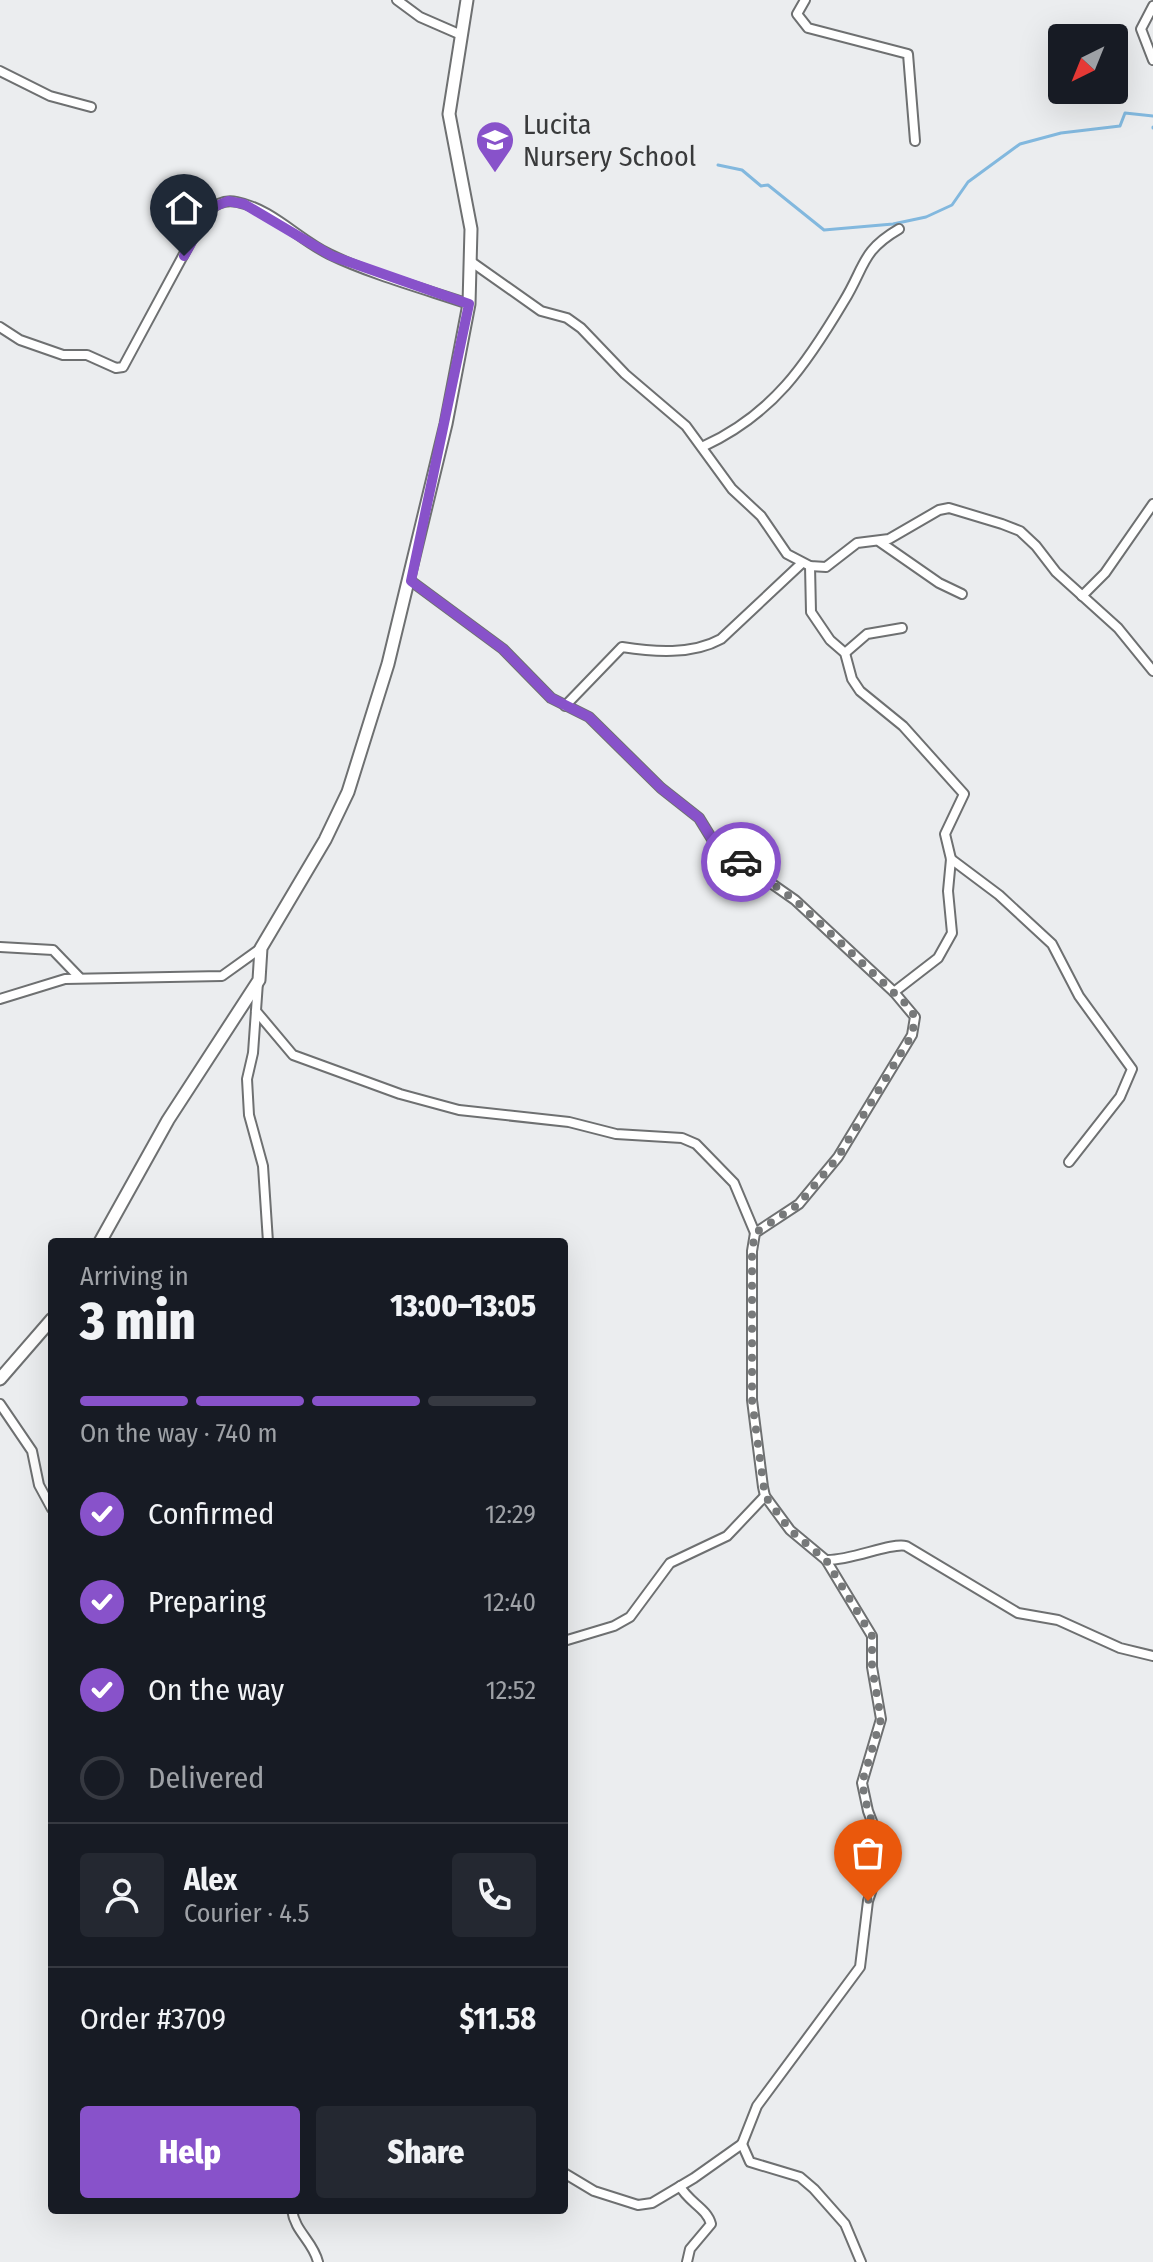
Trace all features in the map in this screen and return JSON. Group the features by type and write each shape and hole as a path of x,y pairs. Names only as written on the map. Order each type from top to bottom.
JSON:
{"street":[{"path":"397,0 420,17 459,34"},
{"path":"0,999 79,977 222,976 261,948 325,840 348,792 411,581 469,304 473,263 471,229 449,114 459,34 467,0"},
{"path":"805,0 797,14 808,28 908,54 915,141"},
{"path":"1153,6 1141,29 1153,60"},
{"path":"0,71 50,96 91,107"},
{"path":"0,327 20,340 63,355 87,355 116,368 123,367 205,215 219,203 228,201 244,204 276,220 332,256 469,304"},
{"path":"704,446 733,432 774,401 843,303 873,245 899,229"},
{"path":"473,263 541,311 567,318 581,328 704,446 732,489 761,516 787,554 806,565 826,567 857,543 880,542 927,514 949,508 1020,531 1082,596 1118,628 1153,671"},
{"path":"1082,596 1105,573 1153,504"},
{"path":"880,542 939,583 962,594"},
{"path":"806,565 811,612 830,640 845,653 852,679 860,691 903,726 964,794 945,834 951,859 948,891 952,933 938,958 894,992"},
{"path":"565,706 622,647 686,652 707,647 721,639 806,565"},
{"path":"411,581 503,649 551,698 589,717 661,788 699,818 715,844 795,900 894,992 915,1017 915,1026 889,1074 838,1157 799,1204 755,1233"},
{"path":"845,653 867,634 902,628"},
{"path":"951,859 999,895 1052,944 1085,1007 1132,1069 1120,1097 1069,1162"},
{"path":"0,947 53,950 79,977"},
{"path":"261,948 248,1091 249,1115 263,1166 268,1238"},
{"path":"102,1238 168,1120 259,980"},
{"path":"256,1011 293,1055 400,1094 459,1110 569,1122 616,1134 682,1138 696,1144 734,1183 755,1233 752,1251 752,1400 765,1496 790,1530 826,1560 872,1636 872,1667 881,1719 862,1783 868,1811 884,1853 868,1901 860,1967 757,2106 742,2144 652,2203 638,2205 594,2191 568,2175"},
{"path":"0,1379 48,1324"},
{"path":"0,1404 32,1451 39,1485 48,1502"},
{"path":"568,1640 614,1626 630,1617 670,1563 727,1536 765,1496"},
{"path":"826,1560 860,1557 891,1545 906,1546 1018,1613 1058,1620 1120,1648 1153,1656"},
{"path":"742,2144 750,2162 800,2177 814,2189 845,2224 861,2262"},
{"path":"680,2186 690,2202 709,2216 711,2224 690,2249 687,2262"},
{"path":"293,2214 296,2230 312,2247 318,2262"}],"waterway":[{"path":"718,165 742,170 761,186 768,185 824,230 893,224 926,217 952,205 968,182 1020,144 1061,133 1120,126 1125,113 1153,116"}],"way so far":[{"path":"741,862 812,915 907,1005 915,1017 912,1035 838,1157 799,1204 755,1233 752,1251 752,1400 765,1496 790,1530 816,1555 826,1560 872,1636 873,1678 881,1719 863,1769 862,1783 868,1811 884,1853 868,1901"}],"place":[{"name":"Lucita Nursery School","path":"495,174"}],"route":[{"path":"184,256 211,208 219,203 237,202 276,220 332,256 469,304 455,383 421,523 411,581 503,649 551,698 589,717 661,788 699,818 715,844 741,862"}]}
